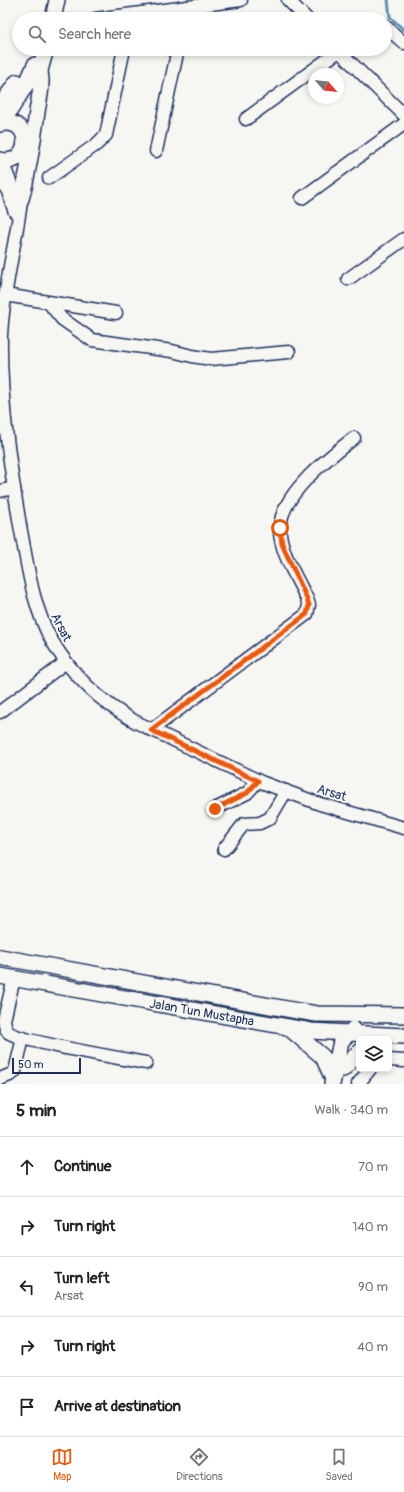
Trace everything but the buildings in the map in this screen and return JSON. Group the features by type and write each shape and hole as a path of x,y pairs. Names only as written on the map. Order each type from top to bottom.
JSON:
{"main road":[{"path":"55,12 58,0"},
{"path":"0,106 38,56"},
{"path":"24,133 14,124 1,123 27,83 39,56"},
{"path":"1,160 14,160 23,151 25,145 24,133 40,72 41,56"},
{"path":"18,212 26,181 35,126 41,83 40,72"},
{"path":"0,177 9,190 18,212"},
{"path":"0,957 317,1014 404,1016"},
{"name":"Jalan Tun Mustapha","path":"7,977 311,1031 393,1037"},
{"path":"317,1014 340,1023 348,1034"},
{"path":"337,1079 341,1041 359,1025 380,1016"},
{"path":"287,1027 310,1044 323,1057 337,1079"},
{"path":"337,1079 356,1056"}],"street":[{"path":"187,12 241,0"},
{"path":"288,0 299,12"},
{"path":"392,33 404,44"},
{"path":"49,178 97,144 106,135 123,56"},
{"path":"156,151 176,56"},
{"path":"246,119 330,56"},
{"path":"344,56 404,115"},
{"path":"302,198 404,124"},
{"path":"18,212 23,151"},
{"path":"1,160 12,185 18,212"},
{"name":"Arsat","path":"18,212 5,295 1,338 1,393 14,488 29,576 35,600 52,640 66,662 98,696 121,713 151,730 258,781 320,804 404,828"},
{"path":"348,279 404,239"},
{"path":"5,295 116,313"},
{"path":"49,303 62,319 92,340 131,346 152,347 211,359 289,352"},
{"path":"151,730 307,614 309,605 307,599 282,544 280,528 281,519 290,500 303,482 333,454 354,438"},
{"path":"0,491 14,488"},
{"path":"0,712 66,662"},
{"path":"215,809 247,793 258,781"},
{"path":"224,849 244,824 260,823 270,818 286,791"},
{"path":"7,977 4,1020 5,1027 8,1032 23,1038 146,1063"},
{"path":"0,1079 12,1074 15,1071 23,1038"},
{"path":"392,1060 404,1061"},
{"path":"358,1084 368,1072"}],"waterway":[{"path":"388,0 389,12"},
{"path":"392,19 404,30"}],"route":[{"path":"215,809 247,793 258,781 151,730 216,680 307,614 309,605 282,544 280,528"}]}
